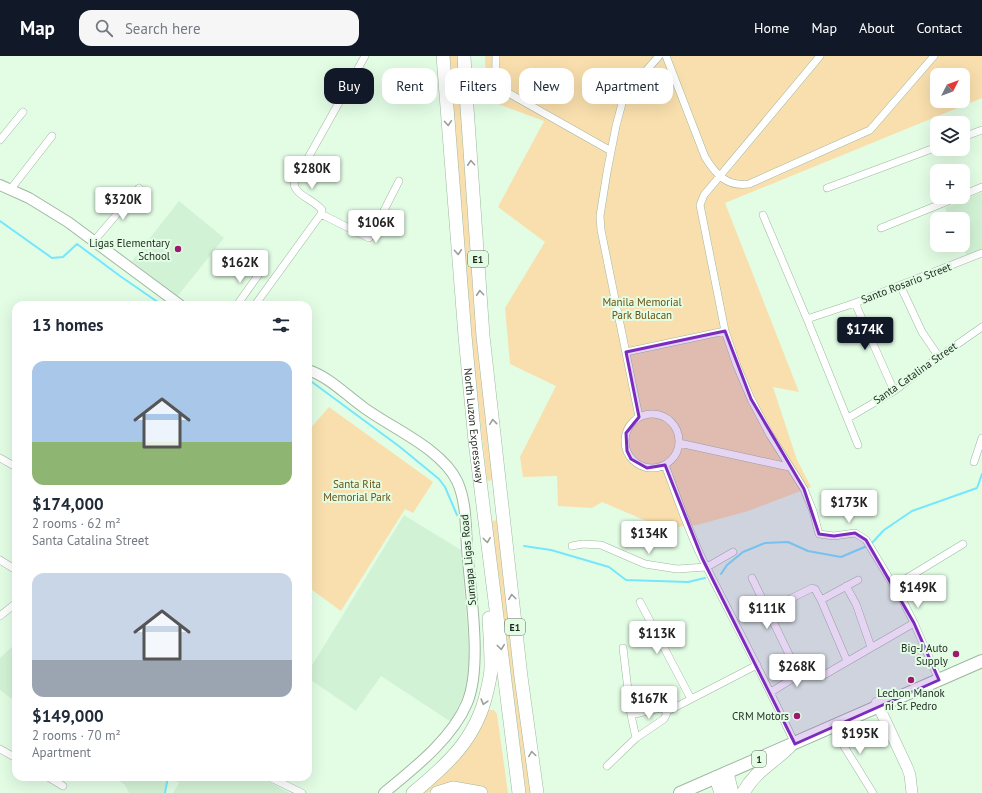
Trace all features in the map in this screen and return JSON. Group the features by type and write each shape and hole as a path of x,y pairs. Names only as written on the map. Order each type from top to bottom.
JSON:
{"highway":[{"name":"North Luzon Expressway","path":"443,56 465,336 481,494 519,793"},
{"name":"North Luzon Expressway","path":"464,56 484,336 521,677 537,793"},
{"path":"413,793 441,769 460,749 477,722 485,702 490,677 489,612 494,595"},
{"name":"1","path":"680,793 982,661"},
{"path":"743,793 756,774 777,759 792,745"},
{"path":"721,793 722,775"},
{"path":"722,775 732,793"},
{"path":"437,793 453,788 481,793"}],"main road":[{"path":"5,188 29,198 68,222 175,301"},
{"name":"Sumapa Ligas Road","path":"312,371 323,376 363,407 438,457 450,470 457,481 464,504 475,663 468,702 458,722 444,740 384,793"},
{"path":"877,703 907,767 910,776 912,793"}],"street":[{"path":"258,301 321,214 322,210 319,206 297,192 294,188 294,183 365,56"},
{"path":"496,56 496,77 498,85 503,90 611,151"},
{"path":"639,417 600,223 600,216 611,151 624,96 659,56"},
{"path":"666,56 705,157 720,176 728,182 739,185 749,184 870,130 934,56"},
{"path":"820,56 704,195 700,205 725,332 751,399 770,435 804,489 813,511 819,534 834,536 854,533 866,540 894,586 914,623 939,680"},
{"path":"0,140 23,112"},
{"path":"970,135 982,130"},
{"path":"5,188 52,136"},
{"path":"827,188 930,150"},
{"path":"321,214 368,238 372,234 399,181"},
{"path":"970,192 982,187"},
{"path":"94,241 139,188"},
{"path":"881,228 941,204"},
{"path":"763,215 858,445"},
{"name":"Santo Rosario Street","path":"807,319 982,253"},
{"path":"240,301 259,274"},
{"path":"900,285 922,332 939,357"},
{"path":"855,302 894,390"},
{"name":"Santa Catalina Street","path":"848,418 894,390 982,327"},
{"path":"626,352 725,332"},
{"path":"651,414 663,416 670,421 675,427 679,443 672,459 665,465 656,468 647,468 631,459 625,442 626,433 629,426 639,417 651,414"},
{"path":"974,462 982,438"},
{"path":"679,443 789,467"},
{"path":"0,458 12,465"},
{"path":"665,465 689,529 771,692 792,745"},
{"path":"572,546 582,544 602,545 645,564 677,569 707,566 733,552"},
{"path":"894,586 963,544"},
{"path":"0,560 12,568"},
{"path":"752,578 799,675"},
{"path":"821,600 858,580"},
{"path":"846,586 856,604 871,647"},
{"path":"768,610 812,588 815,589 846,661"},
{"path":"640,602 691,699"},
{"path":"0,616 12,606"},
{"path":"771,692 811,669 814,669 819,674 824,675 914,623"},
{"path":"623,648 630,715 636,738"},
{"path":"607,766 636,738 664,719 668,712 757,664"},
{"path":"630,715 660,708 668,712"},
{"path":"832,727 873,793"},
{"path":"0,749 12,756"},
{"path":"55,781 63,786"},
{"path":"277,781 302,793"}],"highlighted area":[{"path":"725,331 751,399 804,489 819,534 834,536 855,533 866,540 914,623 939,680 795,744 702,558 665,465 647,468 631,459 627,451 626,433 639,417 626,352"}],"shaded area":[{"path":"982,192 982,250 966,255 965,252 970,252 970,212 947,212 945,208 954,204 970,204 970,197"},
{"name":"Ligas Elementary School","path":"179,201 224,238 177,297 132,261"},
{"path":"404,515 461,550 468,634 470,681 451,722 381,676 356,711 312,681 312,665"},
{"path":"12,647 12,699 0,690 0,658"},
{"path":"120,781 166,781 164,793 129,793 125,785"},
{"path":"177,781 267,781 289,793 173,793 179,783"}],"green space":[{"path":"448,56 460,56 461,68 449,68"},
{"name":"Manila Memorial Park Bulacan","path":"485,56 982,56 982,98 970,103 970,68 930,68 930,108 958,108 938,116 930,116 930,119 725,203 799,392 773,387 797,460 811,487 748,511 697,525 663,528 602,502 592,508 558,506 557,476 523,477 520,457 556,386 510,364 505,308 545,242 498,207 544,121 498,104 511,104 511,68 486,68"},
{"path":"452,104 464,104 494,480 487,481 465,283"},
{"name":"Santa Rita Memorial Park","path":"329,407 433,482 413,513 405,509 341,611 312,590 312,426"},
{"path":"499,520 533,793 526,793 491,521"},
{"path":"494,710 497,714 508,793 489,793 485,790 436,788 427,793 423,793 484,712"}],"waterway":[{"path":"0,221 52,258 63,257 77,244 156,301"},
{"path":"312,382 400,447 439,479 445,487 457,515"},
{"path":"871,544 884,530 912,511 977,488 982,474"},
{"path":"721,574 727,565 743,552 765,543 788,542 808,551 841,557 867,546"},
{"path":"524,546 551,550 609,567 626,580 688,582 705,578"},
{"path":"165,793 167,781"}],"place":[{"name":"Ligas Elementary School","path":"178,249"},
{"name":"Big-J Auto Supply","path":"956,654"},
{"name":"Lechon Manok ni Sr. Pedro","path":"911,680"},
{"name":"CRM Motors","path":"797,716"}]}
